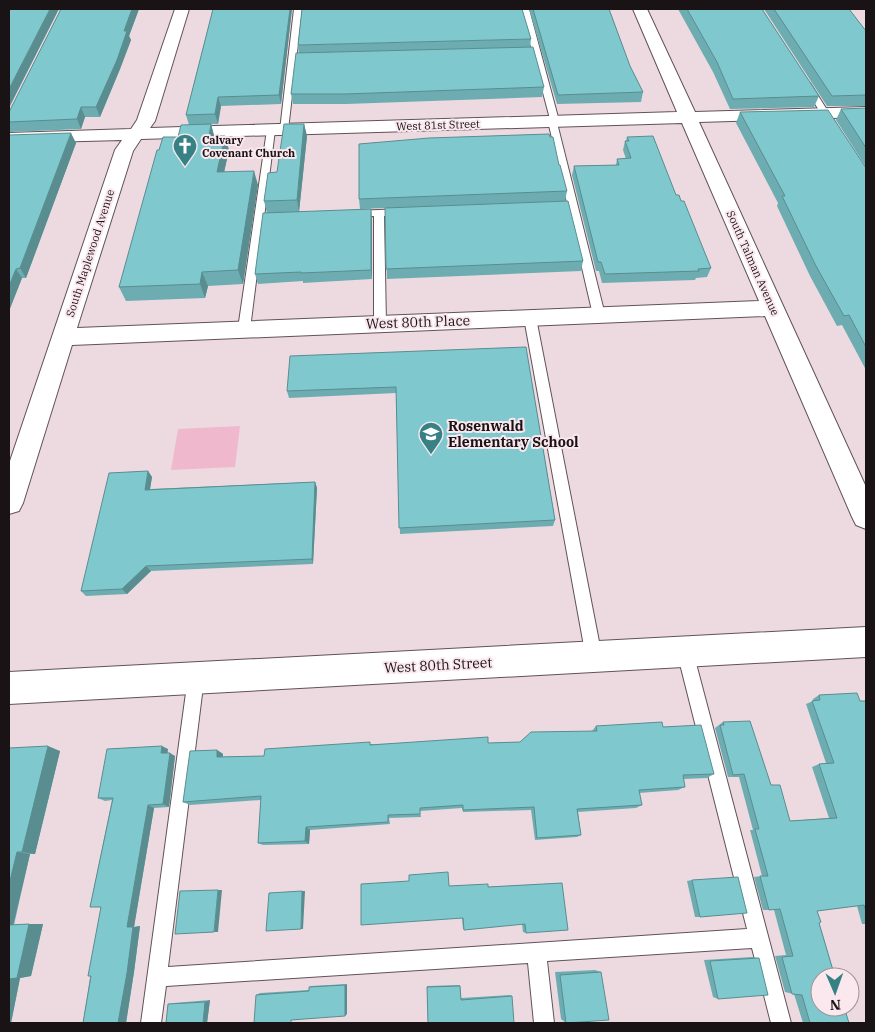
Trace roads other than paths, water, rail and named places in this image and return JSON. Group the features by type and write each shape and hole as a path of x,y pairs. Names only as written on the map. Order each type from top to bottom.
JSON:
{"street":[{"name":"South Maplewood Avenue","path":"9,503 124,150 146,120 182,9"},
{"name":"South Talman Avenue","path":"640,9 866,518"},
{"name":"West 81st Street","path":"9,138 866,112"},
{"name":"West 80th Place","path":"62,337 773,308"},
{"name":"West 80th Street","path":"9,688 866,642"}],"lane":[{"path":"244,329 292,59 298,9"},
{"path":"525,9 553,121 568,206 599,315"},
{"path":"527,52 537,52"},
{"path":"292,59 302,59"},
{"path":"804,80 838,133"},
{"path":"339,215 418,212"},
{"path":"379,213 380,324"},
{"path":"530,318 594,657"},
{"path":"686,652 781,1023"},
{"path":"151,1023 196,678"},
{"path":"157,977 759,938"},
{"path":"536,952 544,1023"}],"place":[{"name":"Calvary Covenant Church","path":"185,167"},
{"name":"Rosenwald Elementary School","path":"431,455"}]}
